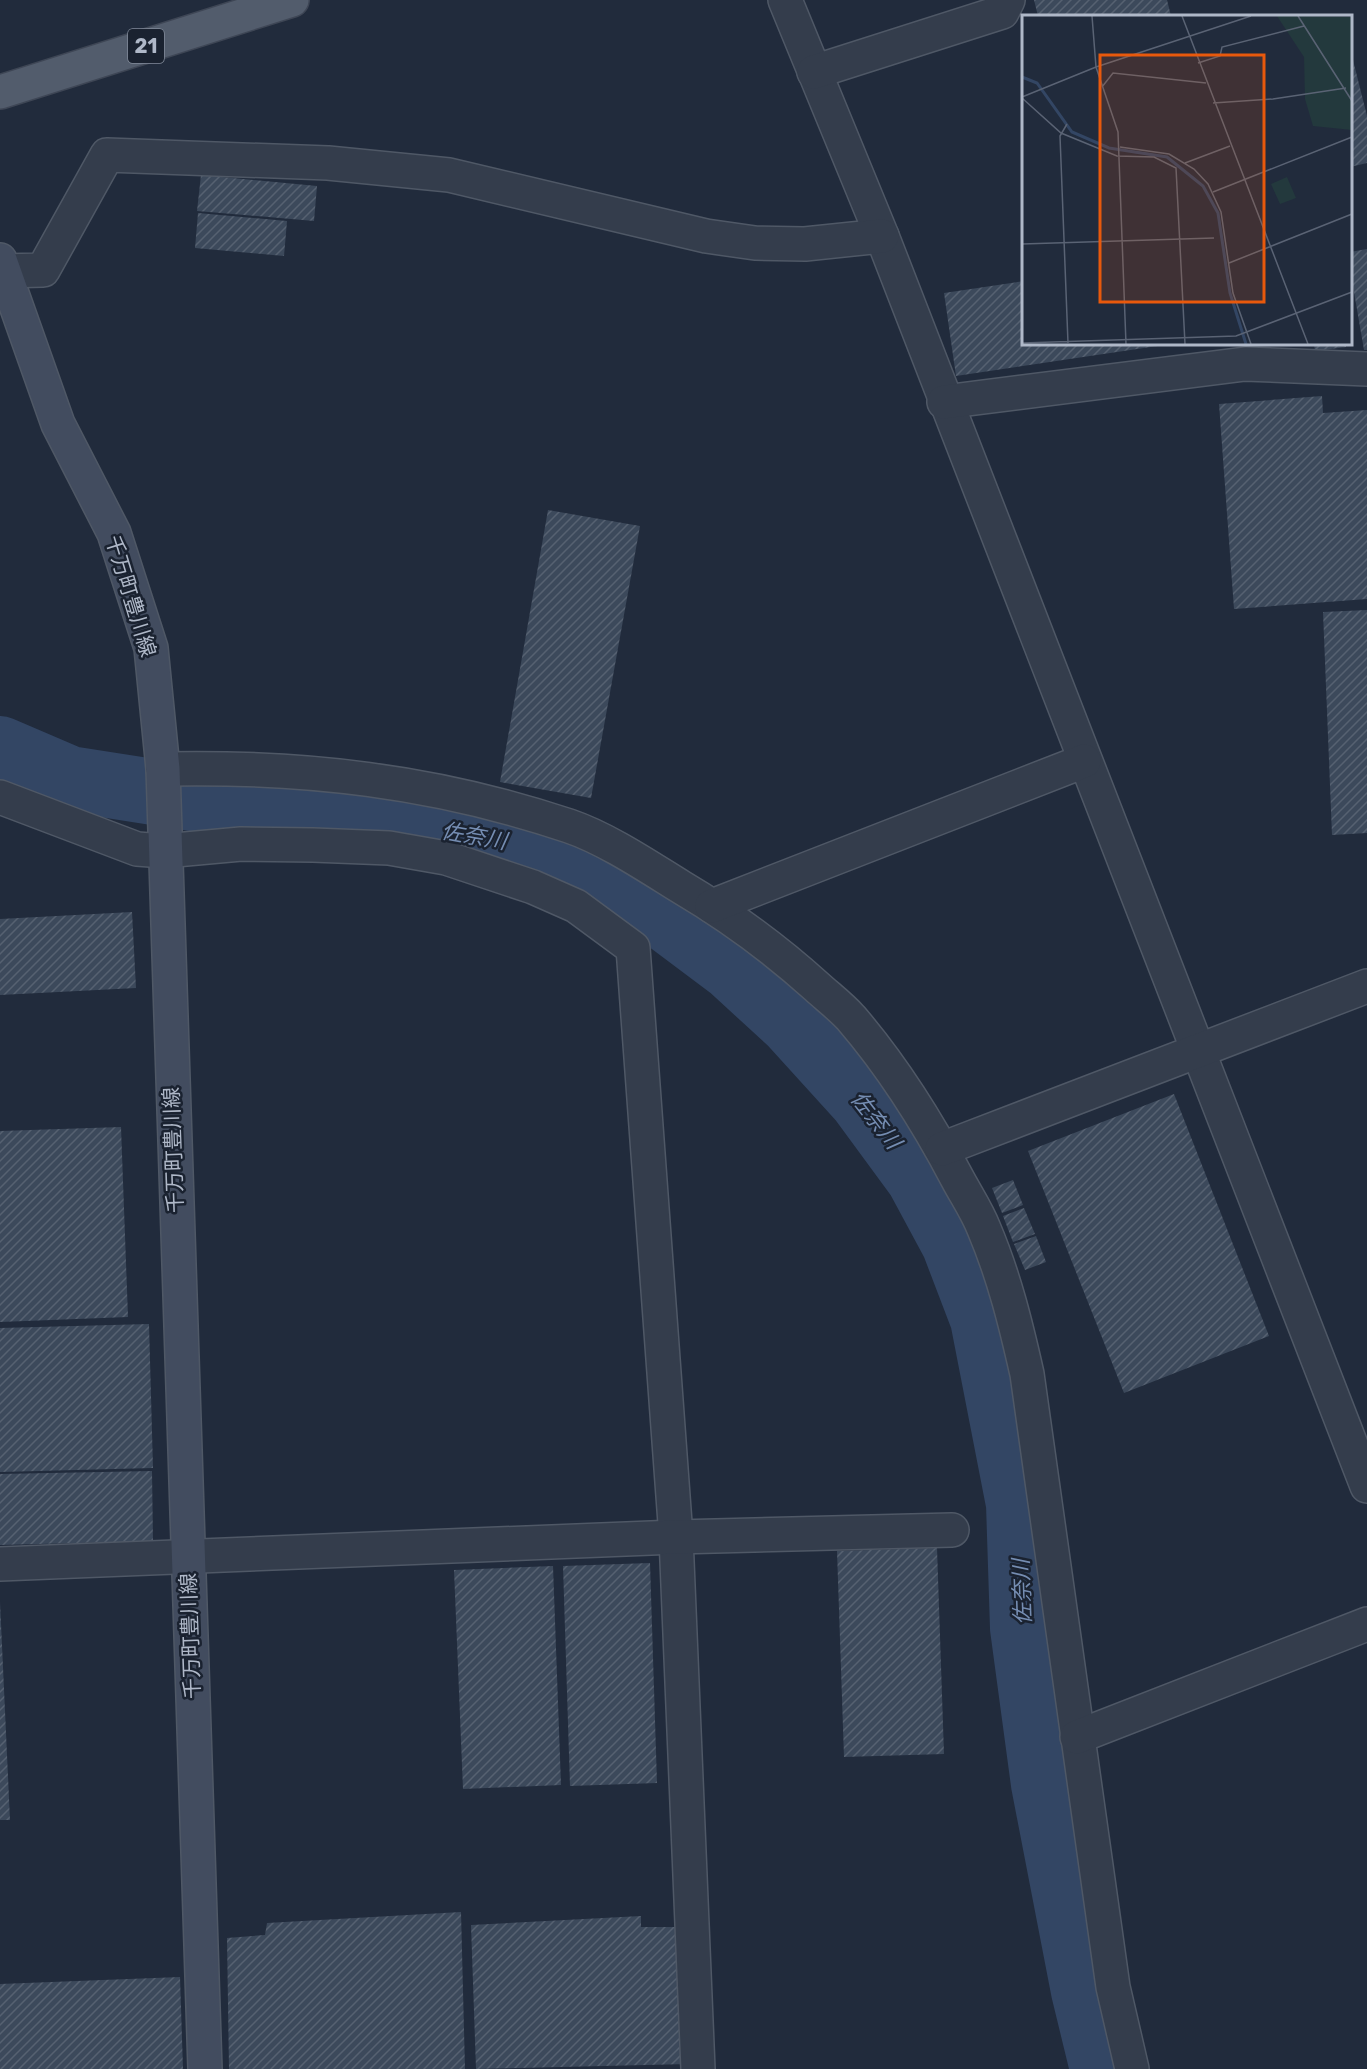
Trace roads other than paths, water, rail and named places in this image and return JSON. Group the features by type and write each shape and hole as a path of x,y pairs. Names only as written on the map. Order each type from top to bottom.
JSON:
{"main road":[{"name":"21","path":"0,92 292,0"},
{"name":"千万町豊川線","path":"1,266 58,424 117,543 150,648 163,769 205,2069"}],"street":[{"path":"785,0 882,236 944,402 1367,1486"},
{"path":"814,72 1002,12 1008,0"},
{"path":"1,266 43,270 107,155 328,163 449,175 706,236 755,243 805,244 882,236"},
{"path":"944,402 1245,364 1367,369"},
{"path":"712,906 1084,761"},
{"path":"163,769 216,768 381,779 482,801 572,827 645,865 712,906 785,958 850,1016 902,1083 942,1149 984,1228 1013,1311 1027,1374 1113,1987 1132,2069"},
{"path":"0,797 137,849 164,851 241,844 313,845 389,848 446,858 533,887 576,906 633,948 676,1538 698,2069"},
{"path":"942,1149 1367,986"},
{"path":"0,1564 187,1559 676,1538 952,1530"},
{"path":"1077,1737 1367,1624"}],"waterway":[{"name":"佐奈川","path":"0,749 70,779 306,816 483,834 555,855 663,916 731,967 792,1023 861,1099 919,1178 954,1243 983,1319 1019,1504 1023,1628 1044,1784 1084,1991 1103,2069"}]}
